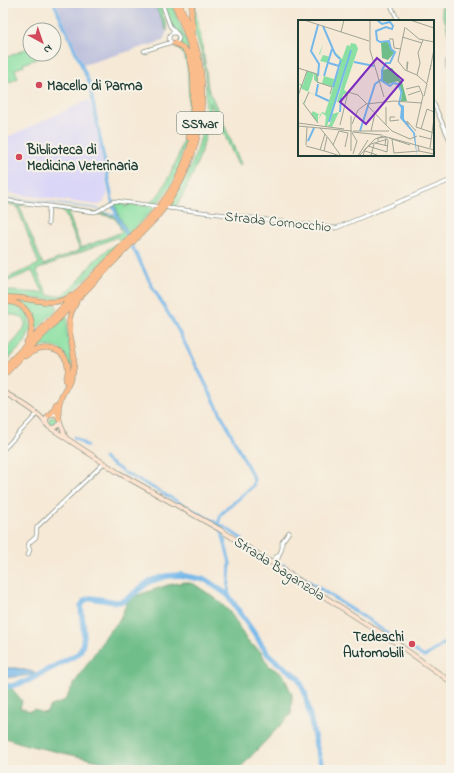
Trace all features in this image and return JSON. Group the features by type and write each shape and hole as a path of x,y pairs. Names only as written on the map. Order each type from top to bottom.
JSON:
{"highway":[{"name":"SS9var","path":"143,228 165,200 183,168 195,128 198,87 192,49 174,3"},
{"name":"SS9var","path":"3,372 87,283 159,214 182,181 198,137 202,94 201,73 195,44 179,3"},
{"path":"192,3 191,19 200,57 201,73"},
{"path":"173,43 181,46 187,52 193,80 191,127 183,168"},
{"name":"SS9var","path":"3,372 104,272 118,254"},
{"path":"59,420 59,401 74,366 69,328 70,315 77,302 104,272"},
{"path":"3,298 58,302 68,298 81,286 87,283"},
{"path":"3,302 14,303 24,308 30,316 32,326 28,340 9,360 3,372"},
{"path":"3,372 12,370 26,355 37,350 50,348 61,354 67,362 68,375 55,408 49,415"}],"main road":[{"name":"Strada Baganzola","path":"3,392 44,419 47,425 130,480 220,529 395,642 451,682"},
{"name":"Strada Baganzola","path":"37,414 56,414 59,420"},
{"path":"49,415 46,418 47,425 52,428 56,427 59,420"},
{"path":"59,420 65,437"}],"street":[{"path":"144,51 173,43 178,40 177,34 170,25 162,3"},
{"path":"390,3 398,20"},
{"path":"170,25 169,40 173,43"},
{"path":"160,46 173,33 177,34"},
{"path":"434,104 451,143"},
{"name":"Strada Cornocchio","path":"168,208 336,228 451,180"},
{"path":"3,197 5,200 94,212 100,212 113,201 156,206"},
{"path":"48,224 49,206"},
{"path":"3,450 37,414"},
{"path":"28,555 30,550 28,543 36,537 36,526 104,463"},
{"path":"273,564 280,553 284,537 289,532"},
{"path":"266,559 277,558"},
{"path":"277,558 280,568"}],"shaded area":[{"path":"56,3 154,3 167,31 163,41 83,65"},
{"path":"89,100 92,106 108,193 103,203 98,205 6,193 3,186 3,139"}],"green space":[{"path":"154,3 159,3 167,26 167,31"},
{"path":"164,3 171,3 185,37 190,54 180,43 181,35 172,27"},
{"path":"194,3 196,3 195,9 205,62 208,88 241,164 238,165 210,102 207,130 196,167 178,204 175,207 169,206 189,171 196,154 201,136 206,100 203,60 195,32 193,18"},
{"path":"451,3 451,42 441,8"},
{"path":"174,46 182,50 187,58 190,70 192,84 191,112 188,133 180,160 180,166 172,183 156,205 147,204 158,196 177,160 187,121 189,94 187,67 183,55"},
{"path":"22,51 22,62 28,62 23,64 24,66 15,69 18,78 3,85 3,59"},
{"path":"6,201 28,206 19,205 43,265 80,250 64,211 52,209 53,208 103,213 114,216 120,223 127,237 71,294 58,300 3,297 3,292 8,291 44,293 32,271 3,283 3,280 39,264 17,206 5,203","holes":["70,212 114,218 119,224 122,232 81,248 68,213","117,237 120,241 95,260 75,285 63,294 56,296 48,295 36,270"]},
{"path":"115,203 125,203 125,207 127,207 128,204 155,207 129,235 118,214"},
{"path":"15,300 55,304 58,308 34,332 33,320"},
{"path":"3,303 17,305 28,315 31,328 25,342 3,365 3,353 15,341 24,328 25,323 23,318 16,315 3,314"},
{"path":"66,315 68,322 67,331 71,370 66,356 59,349 50,347 36,347"},
{"path":"53,416 58,421 53,426 48,421"},
{"path":"184,582 194,584 215,598 231,613 247,641 260,651 269,666 283,674 292,695 291,714 238,770 140,770 27,745 3,737 3,684 16,693 22,701 20,708 30,711 34,709 42,713 47,712 50,706 65,700 70,690 110,630 119,621 129,598 168,585"}],"water":[{"path":"3,668 16,668 42,674 3,678"}],"waterway":[{"path":"54,3 89,82 113,205 129,239"},
{"path":"9,198 100,209"},
{"path":"104,212 115,215 118,218"},
{"path":"131,244 152,286 178,330 254,479 253,486 221,514 219,521 230,563 228,595"},
{"path":"74,437 87,446"},
{"path":"104,458 107,461"},
{"path":"109,462 122,471"},
{"path":"125,473 159,491"},
{"path":"162,493 224,527 242,539"},
{"path":"283,565 370,621"},
{"path":"3,686 12,686 27,681 78,654 84,638 81,606 85,600 91,598 116,602 124,601 150,581 167,576 180,575 206,580 228,595 268,654 298,677 305,693 323,770"},
{"path":"372,623 403,643"},
{"path":"409,647 424,657 451,639"}],"taxiway":[{"path":"451,57 451,62"}],"place":[{"name":"Macello di Parma","path":"39,85"},
{"name":"Biblioteca di Medicina Veterinaria","path":"19,157"},
{"name":"Tedeschi Automobili","path":"412,644"}]}
